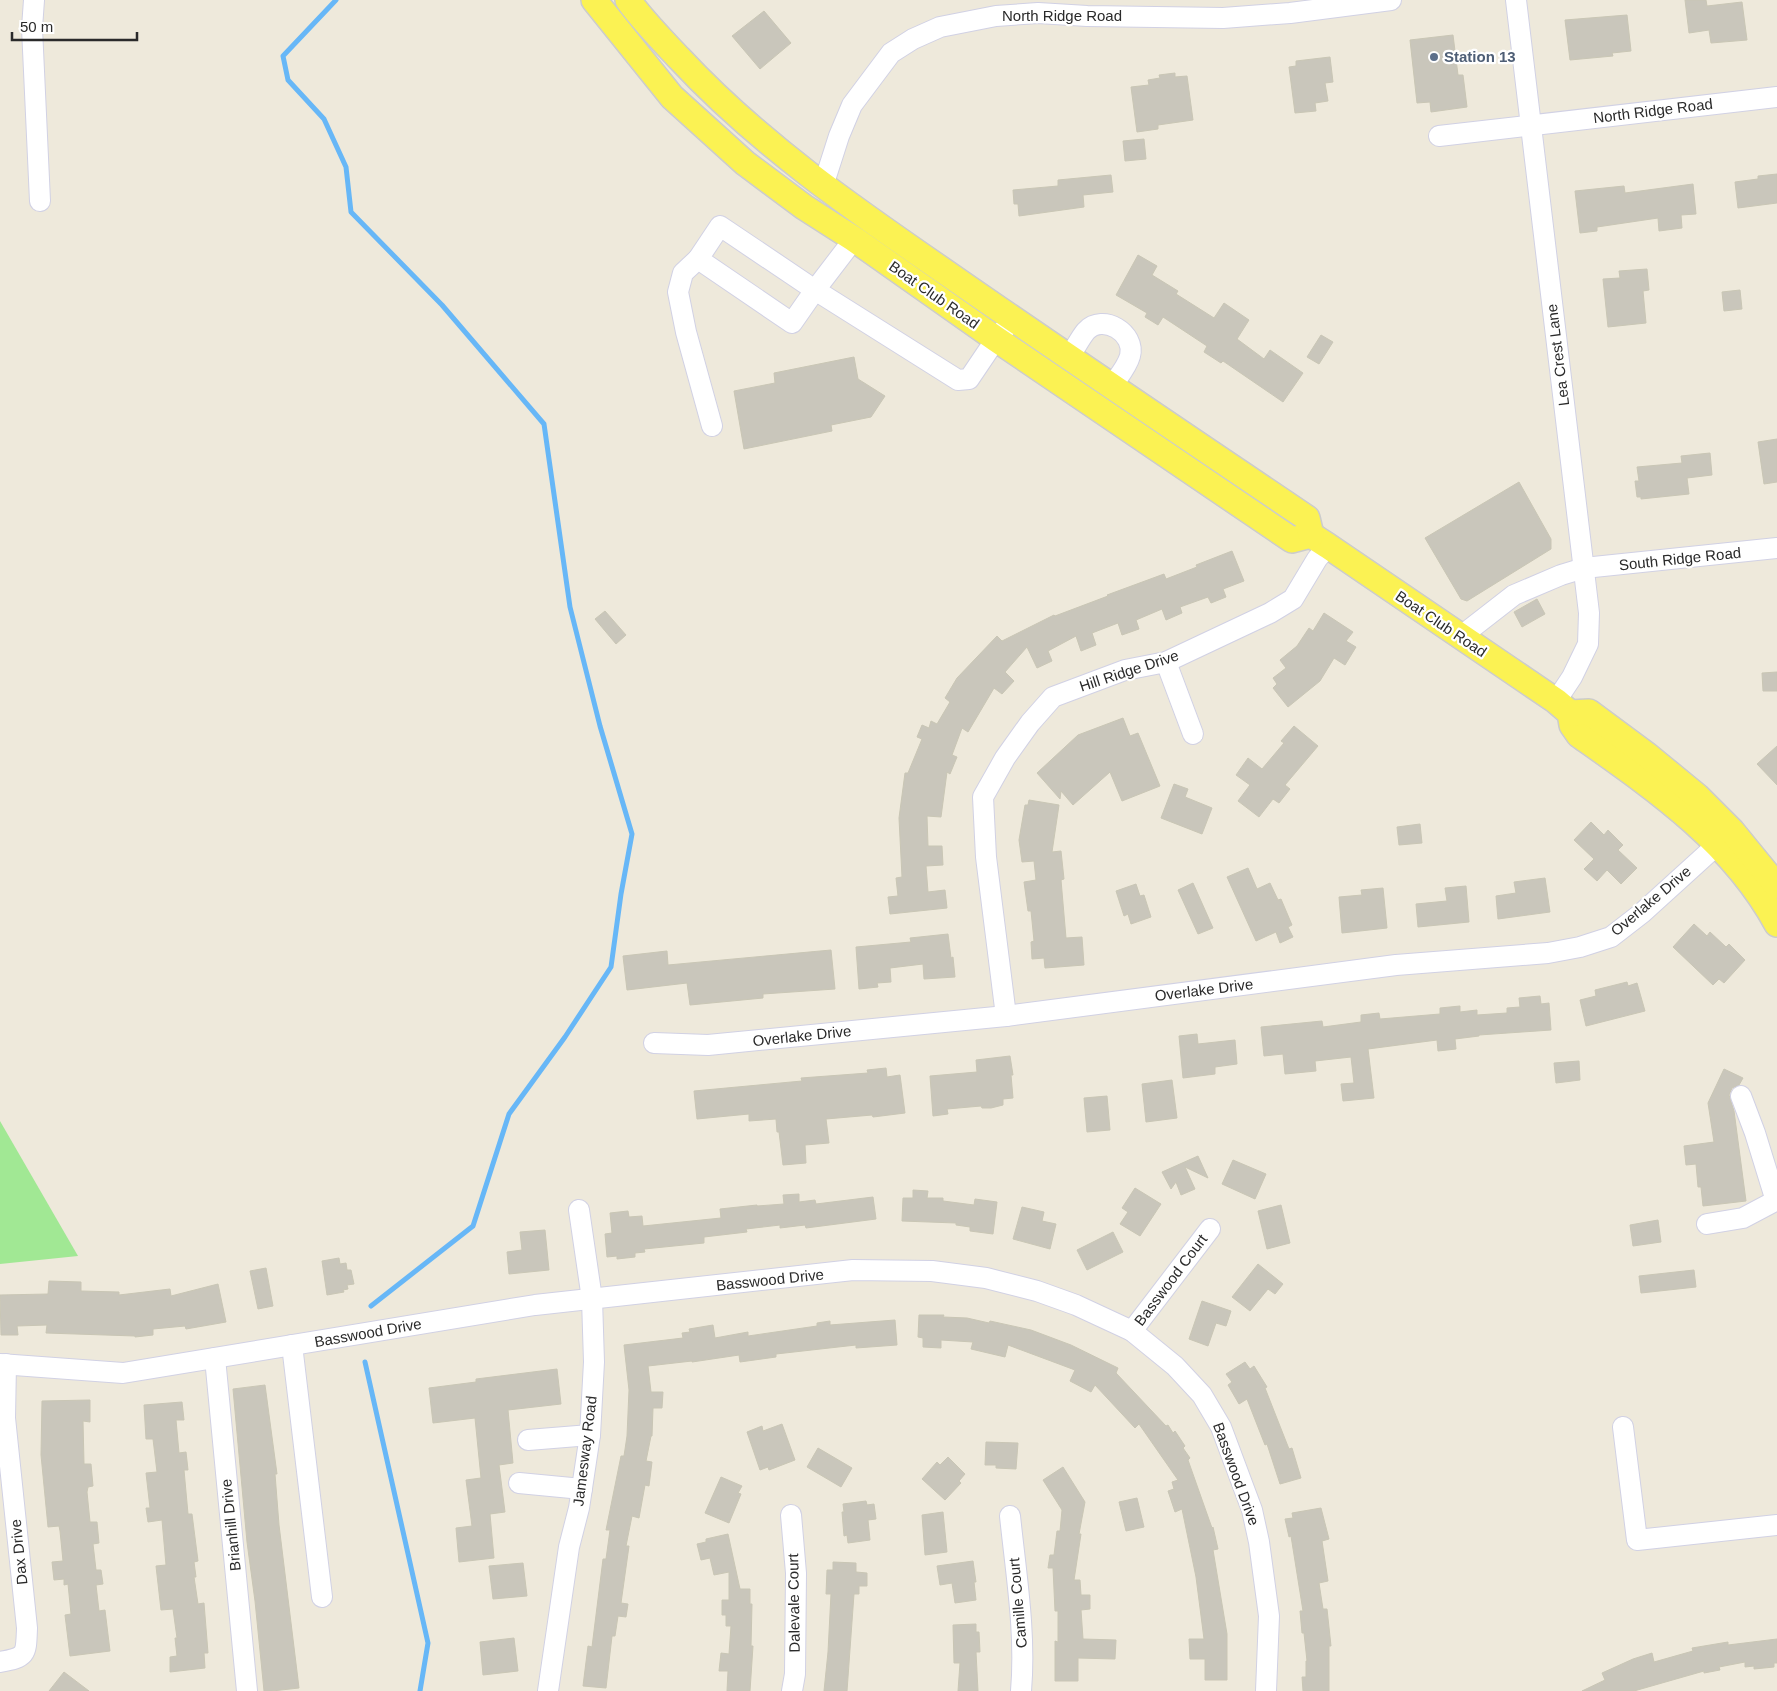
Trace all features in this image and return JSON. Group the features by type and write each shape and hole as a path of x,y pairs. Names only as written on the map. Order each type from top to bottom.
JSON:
{"main road":[{"name":"Boat Club Road","path":"594,0 672,97 745,163 804,207 854,239 996,339 1292,540 1319,541"},
{"name":"Boat Club Road","path":"628,0 641,18 707,89 776,149 823,186 1013,319 1307,518 1319,541 1563,707 1589,712 1647,755 1697,796 1732,831 1777,886"},
{"path":"1563,707 1579,735 1676,806 1718,844 1763,899 1777,924"}],"street":[{"path":"34,0 32,28 40,201"},
{"name":"North Ridge Road","path":"823,186 839,136 852,105 892,53 913,39 940,27 996,16 1029,14 1223,18 1290,13 1390,0"},
{"name":"Lea Crest Lane","path":"1516,0 1589,613 1588,644 1572,676 1563,707"},
{"name":"North Ridge Road","path":"1439,136 1777,97"},
{"path":"712,426 686,332 678,292 683,273 698,259 720,226 815,290 958,380 969,379 996,339 1013,319"},
{"path":"698,259 792,323 854,239"},
{"path":"1069,357 1087,330 1097,325 1108,324 1119,328 1126,335 1130,346 1130,355 1112,386"},
{"name":"Hill Ridge Drive","path":"1006,1016 986,857 983,797 1005,758 1030,723 1053,697 1125,670 1166,662 1270,613 1293,599 1317,559 1319,541"},
{"name":"South Ridge Road","path":"1460,637 1514,595 1561,575 1584,568 1777,548"},
{"path":"1166,662 1193,734"},
{"name":"Overlake Drive","path":"654,1043 708,1045 1006,1016 1396,965 1548,953 1580,947 1611,937 1642,913 1718,844"},
{"path":"1706,1224 1744,1218 1777,1201 1741,1096"},
{"name":"Jamesway Road","path":"548,1691 569,1547 579,1508 590,1435 594,1362 592,1300 579,1210"},
{"name":"Basswood Court","path":"1132,1331 1210,1228"},
{"name":"Basswood Drive","path":"3,1364 123,1373 535,1305 853,1270 932,1271 986,1278 1076,1305 1132,1331 1175,1366 1202,1395 1225,1436 1252,1510 1259,1542 1268,1616 1266,1691"},
{"path":"292,1346 322,1598"},
{"name":"Brianhill Drive","path":"215,1358 247,1691"},
{"name":"Dax Drive","path":"0,1662 18,1658 23,1654 26,1646 26,1628 5,1418 3,1364"},
{"path":"1623,1427 1637,1540 1777,1525"},
{"path":"528,1440 590,1435"},
{"path":"519,1483 582,1489"},
{"name":"Dalevale Court","path":"791,1515 796,1573 795,1674 792,1691"},
{"name":"Camille Court","path":"1010,1516 1021,1628 1023,1663 1021,1691"}],"green space":[{"path":"0,1121 78,1256 0,1264"}],"building":[{"path":"1685,0 1706,0 1707,6 1742,2 1747,40 1711,43 1709,30 1689,33"},
{"path":"764,11 791,43 760,69 732,36"},
{"path":"1627,15 1631,51 1612,53 1613,56 1570,60 1565,20"},
{"name":"Station 13","path":"1453,35 1458,75 1463,75 1467,107 1431,112 1430,102 1417,103 1410,40"},
{"path":"1330,57 1333,82 1325,83 1328,101 1315,103 1316,111 1295,113 1289,67 1296,66 1296,61"},
{"path":"1175,73 1175,77 1187,76 1193,120 1158,125 1158,129 1137,132 1131,87 1149,85 1148,80 1160,78 1159,75"},
{"path":"1144,139 1146,159 1125,161 1123,141"},
{"path":"1777,174 1777,203 1738,208 1735,182 1758,179 1758,176"},
{"path":"1111,175 1113,192 1083,195 1084,207 1019,216 1018,204 1014,204 1013,190 1058,186 1058,180"},
{"path":"1693,184 1696,214 1681,215 1682,228 1659,231 1658,218 1597,227 1597,231 1580,233 1575,191 1624,186 1625,193"},
{"path":"1138,255 1157,266 1152,275 1178,291 1176,294 1214,318 1224,303 1249,320 1237,339 1264,359 1270,350 1303,373 1283,402 1223,361 1221,363 1204,352 1207,346 1163,317 1158,325 1145,317 1147,313 1116,295"},
{"path":"1647,269 1649,290 1643,291 1646,323 1608,327 1603,279 1620,278 1619,271"},
{"path":"1740,290 1742,309 1724,311 1722,292"},
{"path":"1321,335 1333,342 1319,364 1307,357"},
{"path":"854,357 858,379 885,396 871,417 831,425 832,431 744,449 734,391 775,383 774,373"},
{"path":"1777,439 1777,482 1764,484 1758,442"},
{"path":"1710,453 1712,475 1687,478 1689,494 1641,499 1641,497 1637,497 1635,481 1639,481 1637,467 1682,463 1681,456"},
{"path":"1519,482 1551,539 1551,549 1467,601 1461,599 1425,538"},
{"path":"1232,551 1244,581 1223,589 1226,597 1211,603 1208,597 1180,607 1182,613 1166,620 1162,609 1136,620 1139,629 1122,635 1118,623 1092,633 1096,645 1081,651 1076,636 1048,651 1052,661 1037,668 1027,647 1005,672 1014,681 1002,694 994,688 968,732 962,728 952,755 957,757 950,774 947,772 941,817 927,816 928,846 942,846 943,865 926,866 928,892 945,890 947,908 890,914 888,897 898,896 896,878 902,877 899,818 905,773 908,773 922,739 917,737 922,725 929,728 931,721 937,724 950,702 945,698 957,678 997,636 1002,641 1054,615 1164,574 1166,579"},
{"path":"1537,599 1545,614 1522,627 1514,612"},
{"path":"605,611 626,635 616,644 595,619"},
{"path":"1324,613 1353,632 1346,641 1356,647 1345,665 1334,658 1320,681 1288,707 1273,688 1277,684 1273,678 1286,668 1280,660 1297,646 1309,628 1313,631"},
{"path":"1777,672 1777,691 1763,691 1762,673"},
{"path":"1123,718 1130,736 1138,733 1160,786 1122,801 1110,772 1073,805 1061,791 1060,799 1037,773 1078,735"},
{"path":"1294,726 1318,746 1285,785 1290,789 1279,803 1273,799 1259,817 1238,801 1250,785 1236,775 1248,758 1262,769 1284,743 1281,741"},
{"path":"1777,746 1777,785 1757,764"},
{"path":"1174,784 1188,789 1185,797 1212,808 1202,834 1161,818"},
{"path":"1029,800 1059,805 1052,852 1061,851 1064,879 1061,880 1066,938 1082,937 1084,965 1045,968 1044,958 1032,959 1031,942 1034,941 1031,911 1028,911 1024,882 1036,880 1034,861 1022,862 1019,840 1025,805 1028,805"},
{"path":"1591,822 1604,835 1608,830 1623,845 1618,850 1637,868 1621,884 1607,870 1597,881 1584,869 1594,859 1574,840"},
{"path":"1420,824 1422,843 1399,845 1397,827"},
{"path":"1248,868 1257,889 1270,883 1278,900 1281,899 1292,925 1288,927 1293,937 1280,943 1276,932 1256,941 1227,877"},
{"path":"1545,878 1550,912 1498,919 1496,896 1516,893 1514,882"},
{"path":"1193,883 1213,928 1198,934 1178,890"},
{"path":"1136,884 1140,896 1144,895 1151,917 1131,924 1128,914 1124,916 1116,891"},
{"path":"1466,886 1469,922 1418,927 1416,904 1447,901 1445,888"},
{"path":"1383,888 1387,928 1342,933 1339,897 1362,895 1361,890"},
{"path":"1694,924 1707,936 1710,932 1726,947 1729,944 1745,960 1724,983 1719,979 1713,985 1673,947"},
{"path":"948,934 955,977 924,979 923,964 890,968 891,982 877,983 878,987 859,989 856,947 911,942 910,938"},
{"path":"831,950 835,989 763,994 763,998 690,1005 687,983 627,990 623,956 667,951 668,965"},
{"path":"1627,982 1628,986 1637,983 1645,1011 1586,1026 1580,1000 1596,996 1595,990"},
{"path":"1540,996 1541,1004 1549,1003 1551,1030 1479,1035 1455,1039 1456,1049 1438,1051 1437,1040 1368,1049 1374,1098 1343,1101 1341,1084 1354,1083 1351,1057 1315,1061 1316,1071 1285,1074 1283,1054 1264,1056 1261,1027 1322,1021 1323,1027 1361,1022 1361,1015 1379,1013 1380,1019 1440,1014 1440,1008 1460,1006 1460,1012 1477,1010 1477,1015 1507,1013 1507,1008 1520,1007 1519,998"},
{"path":"1197,1034 1198,1044 1235,1040 1237,1064 1215,1067 1215,1074 1183,1078 1179,1036"},
{"path":"1010,1056 1013,1075 1011,1075 1013,1098 1003,1099 1003,1105 991,1108 982,1108 981,1106 947,1109 948,1114 933,1116 930,1076 977,1072 976,1060"},
{"path":"1579,1061 1580,1080 1556,1083 1554,1063"},
{"path":"886,1068 887,1077 900,1075 905,1113 873,1117 872,1115 826,1119 829,1143 805,1145 806,1163 783,1165 776,1119 749,1121 749,1114 697,1119 694,1091 802,1081 801,1078 868,1073 867,1070"},
{"path":"1724,1069 1743,1078 1739,1085 1732,1088 1729,1095 1734,1111 1746,1201 1703,1206 1701,1187 1698,1187 1696,1164 1686,1165 1684,1146 1714,1142 1708,1103"},
{"path":"1172,1080 1177,1118 1146,1122 1142,1084"},
{"path":"1107,1096 1110,1130 1087,1132 1084,1098"},
{"path":"1198,1156 1208,1178 1185,1167 1195,1189 1181,1195 1176,1182 1171,1189 1162,1172"},
{"path":"1233,1160 1266,1174 1255,1199 1222,1184"},
{"path":"1135,1188 1161,1204 1140,1236 1120,1224 1128,1212 1122,1208"},
{"path":"913,1190 928,1191 927,1198 943,1198 943,1201 974,1205 975,1199 997,1202 993,1234 970,1231 970,1227 956,1225 956,1223 902,1221 903,1198 913,1198"},
{"path":"799,1194 799,1202 815,1200 816,1204 873,1197 876,1219 806,1228 805,1225 780,1228 780,1225 746,1229 747,1232 704,1237 704,1243 644,1249 645,1252 635,1253 635,1257 617,1259 617,1256 607,1257 605,1234 612,1233 610,1213 628,1211 629,1217 642,1216 643,1226 721,1218 720,1209 784,1204 783,1195"},
{"path":"1281,1205 1290,1243 1267,1249 1258,1211"},
{"path":"1022,1207 1044,1212 1042,1221 1056,1224 1050,1249 1013,1239"},
{"path":"1658,1220 1661,1242 1633,1246 1630,1225"},
{"path":"545,1230 549,1270 509,1274 507,1252 522,1250 520,1232"},
{"path":"1113,1232 1123,1252 1087,1270 1077,1250"},
{"path":"339,1258 340,1264 346,1263 347,1270 351,1270 354,1284 347,1285 348,1289 343,1290 344,1292 327,1295 322,1261"},
{"path":"1258,1264 1283,1284 1275,1294 1268,1289 1250,1311 1232,1297"},
{"path":"266,1268 273,1306 258,1309 250,1271"},
{"path":"1694,1270 1696,1287 1641,1293 1639,1276"},
{"path":"49,1281 81,1282 81,1291 119,1292 119,1295 170,1289 171,1296 218,1284 226,1322 186,1329 185,1326 153,1329 153,1335 135,1337 46,1333 47,1325 17,1326 18,1335 1,1335 0,1295 48,1294"},
{"path":"1202,1301 1231,1311 1226,1326 1216,1323 1208,1346 1189,1339"},
{"path":"919,1315 944,1315 943,1317 967,1318 989,1323 990,1321 1031,1330 1071,1345 1118,1368 1116,1373 1166,1426 1168,1425 1173,1433 1175,1431 1190,1458 1188,1460 1213,1527 1218,1549 1213,1550 1227,1634 1227,1680 1205,1680 1205,1659 1190,1659 1189,1639 1204,1639 1196,1577 1182,1509 1175,1512 1168,1491 1174,1489 1172,1482 1178,1480 1139,1424 1135,1428 1095,1385 1091,1392 1070,1381 1075,1370 1008,1345 1005,1357 971,1349 973,1342 941,1340 941,1348 923,1347 923,1338 918,1337"},
{"path":"895,1320 897,1345 856,1348 856,1345 776,1354 776,1357 740,1362 739,1355 648,1366 651,1392 663,1392 662,1408 653,1408 652,1436 646,1461 652,1462 649,1486 645,1485 639,1518 632,1516 626,1546 629,1546 621,1603 628,1604 626,1617 618,1616 615,1636 612,1636 606,1688 583,1686 588,1646 592,1647 603,1559 606,1559 610,1530 606,1530 627,1436 629,1390 624,1345 683,1338 682,1333 690,1332 689,1329 713,1325 715,1338 748,1332 748,1336 817,1326 817,1323 830,1321 830,1325"},
{"path":"1245,1362 1250,1369 1254,1366 1267,1387 1265,1388 1289,1449 1292,1448 1301,1478 1280,1484 1267,1444 1265,1445 1247,1399 1239,1404 1228,1385 1232,1382 1226,1374"},
{"path":"557,1369 561,1404 508,1410 513,1463 499,1465 505,1512 490,1514 494,1558 459,1562 456,1528 472,1526 466,1480 481,1478 475,1418 433,1423 429,1388 476,1382 476,1379"},
{"path":"265,1385 277,1474 275,1474 279,1525 299,1688 272,1691 264,1691 247,1542 233,1389"},
{"path":"90,1400 90,1422 83,1421 84,1464 91,1464 93,1486 88,1487 87,1492 90,1522 97,1522 99,1543 93,1544 96,1570 101,1570 103,1584 96,1585 99,1611 105,1610 110,1651 70,1656 65,1615 71,1614 68,1584 64,1585 64,1579 54,1580 52,1562 63,1561 60,1531 59,1526 48,1527 41,1455 42,1401"},
{"path":"182,1402 184,1420 176,1420 179,1453 186,1452 188,1470 184,1470 188,1514 192,1514 198,1561 194,1562 196,1577 194,1577 198,1604 204,1603 208,1653 204,1653 205,1668 170,1672 170,1657 177,1656 175,1638 177,1638 173,1609 161,1610 156,1566 166,1565 162,1520 148,1522 146,1508 150,1508 146,1473 157,1472 153,1439 146,1439 144,1405"},
{"path":"782,1424 795,1460 769,1470 768,1467 760,1470 747,1432 762,1426 763,1431"},
{"path":"986,1442 1018,1443 1016,1469 996,1468 996,1465 985,1465"},
{"path":"818,1448 852,1468 841,1487 807,1467"},
{"path":"948,1457 965,1474 959,1481 961,1483 945,1500 922,1479 937,1462 940,1465"},
{"path":"1063,1467 1085,1502 1074,1580 1080,1580 1081,1595 1090,1595 1090,1609 1081,1610 1083,1639 1116,1640 1115,1659 1078,1658 1078,1681 1055,1681 1055,1641 1058,1642 1058,1611 1055,1611 1053,1568 1048,1568 1050,1555 1054,1555 1057,1531 1060,1531 1062,1510 1043,1480"},
{"path":"721,1477 742,1486 738,1493 741,1494 729,1523 705,1513"},
{"path":"1137,1498 1144,1527 1126,1531 1119,1502"},
{"path":"866,1501 867,1505 874,1504 876,1519 868,1520 870,1540 848,1543 847,1535 844,1536 843,1504"},
{"path":"1321,1508 1329,1539 1322,1541 1328,1581 1319,1583 1323,1609 1327,1609 1331,1646 1329,1646 1329,1691 1303,1691 1302,1677 1306,1677 1307,1661 1300,1611 1303,1611 1291,1536 1289,1537 1285,1519 1293,1518 1292,1513"},
{"path":"943,1512 947,1552 925,1555 922,1515"},
{"path":"728,1534 740,1589 750,1589 750,1604 752,1604 751,1646 753,1646 750,1691 727,1691 728,1671 719,1671 721,1653 729,1654 731,1626 726,1626 726,1615 722,1615 722,1600 729,1600 729,1572 714,1575 710,1558 701,1560 697,1544 706,1542 706,1539"},
{"path":"973,1561 976,1600 955,1603 952,1583 940,1585 937,1566"},
{"path":"833,1562 856,1563 856,1572 867,1573 867,1586 859,1586 859,1594 854,1594 847,1691 824,1691 831,1594 826,1594 827,1570 833,1570"},
{"path":"523,1563 527,1596 493,1599 489,1566"},
{"path":"976,1624 976,1632 979,1632 980,1652 976,1652 978,1691 958,1691 960,1663 954,1663 953,1625"},
{"path":"514,1638 518,1671 483,1675 480,1642"},
{"path":"1777,1639 1777,1663 1774,1663 1774,1667 1754,1669 1754,1666 1745,1667 1745,1662 1719,1667 1720,1670 1704,1673 1704,1671 1634,1691 1582,1691 1605,1680 1602,1673 1652,1653 1654,1662 1693,1651 1692,1648 1728,1642 1728,1645"},
{"path":"64,1672 89,1691 49,1691"}],"waterway":[{"path":"336,0 283,56 288,80 324,119 346,167 351,212 442,305 544,424 570,607 600,726 632,834 621,894 611,967 565,1037 509,1114 473,1226 371,1306"},
{"path":"365,1362 428,1643 420,1691"}],"place":[{"name":"Station 13","path":"1434,57"}]}
